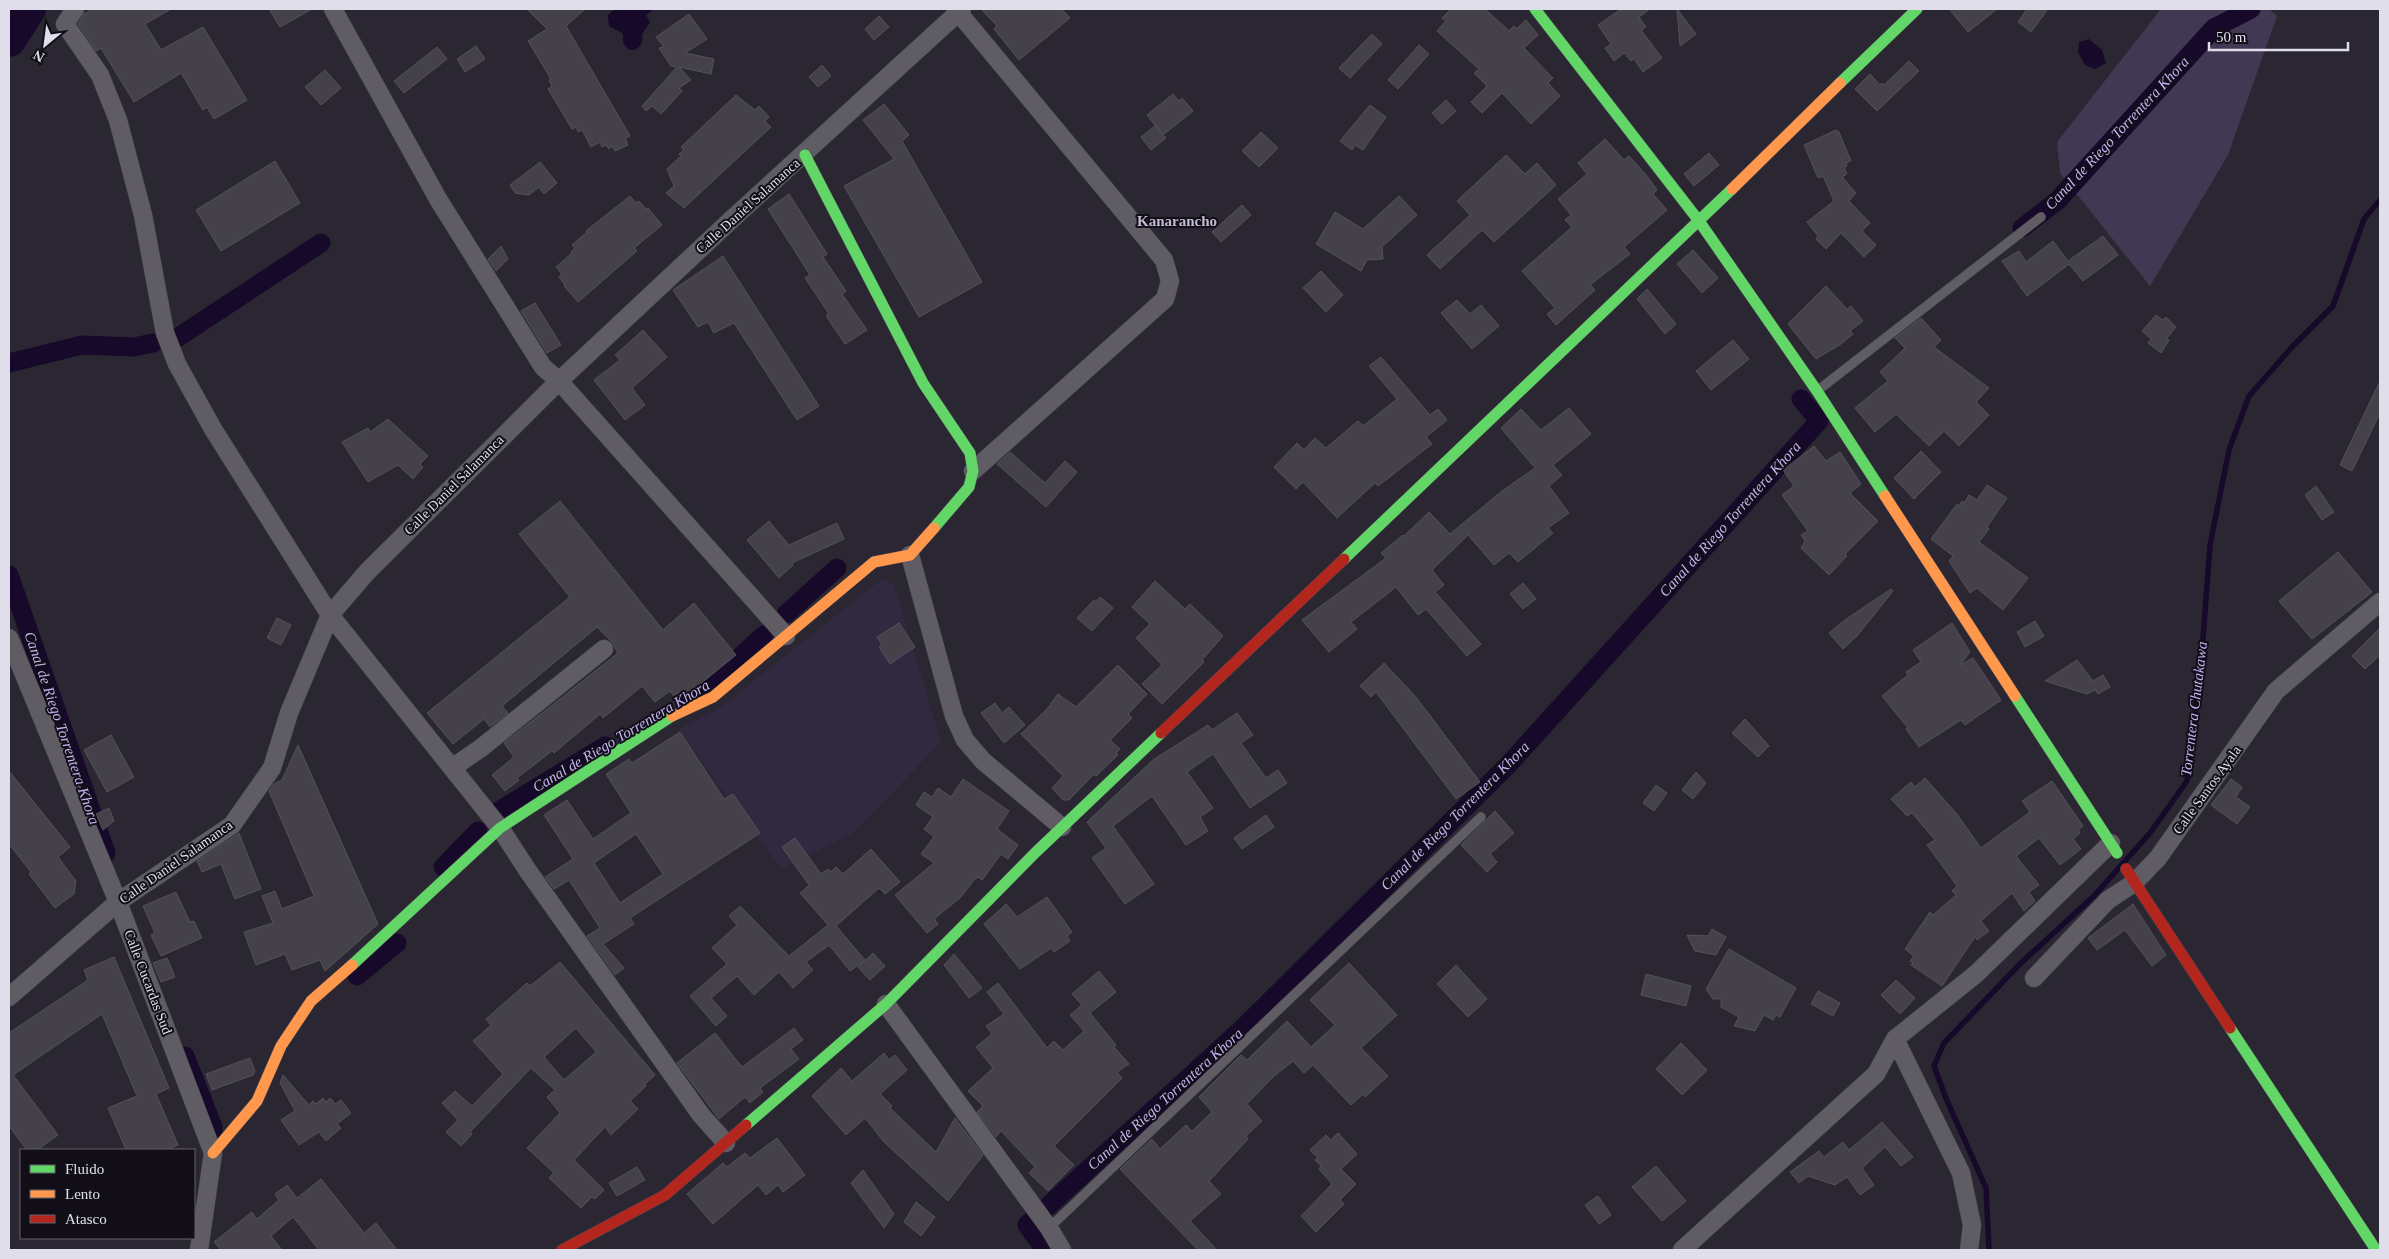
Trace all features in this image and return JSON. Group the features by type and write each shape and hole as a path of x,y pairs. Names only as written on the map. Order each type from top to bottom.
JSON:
{"street":[{"path":"75,9 65,24 100,75 118,120 143,215 165,333 177,364 213,429 330,615 500,828 528,871 701,1115 726,1144"},
{"path":"333,9 438,199 543,367 559,381 786,636"},
{"path":"1536,9 1698,221 1817,391 2114,848 2130,876 2376,1250"},
{"path":"562,1250 665,1195 886,1004 1062,828 1698,221 1917,9"},
{"path":"960,11 1164,260 1170,281 1164,299 973,471"},
{"name":"Calle Daniel Salamanca","path":"9,997 118,902 232,825 272,768 289,713 330,615 367,572 559,381 731,220 960,11"},
{"path":"213,1153 257,1101 281,1046 311,1001 390,932 500,828 664,719 713,697 874,562 910,555 969,487 973,471 970,453 923,383 804,155"},
{"path":"910,555 954,716 965,740 983,761 1062,828"},
{"name":"Calle Santos Ayala","path":"2034,978 2130,876 2158,858 2276,691 2380,602"},
{"name":"Calle Cucardas Sud","path":"9,638 118,902 213,1153 199,1250"},
{"path":"452,768 481,748 604,649"},
{"path":"1682,1250 1876,1074 1895,1039 1976,974 2114,848"},
{"path":"886,1004 1049,1228 1062,1250"},
{"path":"1895,1039 1961,1173 1972,1225 1969,1250"}],"lane":[{"path":"1817,391 2041,217"},
{"path":"1049,1228 1481,817"}],"shaded area":[{"path":"614,9 654,9 646,15 650,22 642,35 641,43 637,49 630,50 627,48 623,43 622,33 609,26 608,15"},
{"path":"2161,9 2269,9 2277,16 2228,155 2150,286 2060,173 2057,142"},
{"path":"2089,39 2102,50 2106,63 2095,69 2085,65 2078,52 2079,42"},
{"path":"882,579 894,585 941,742 855,832 781,869 678,729 719,709"}],"building":[{"path":"93,9 171,9 145,24 161,50 203,27 247,100 214,119 207,107 203,110 181,73 134,102 101,48 96,51 78,24 84,14"},
{"path":"269,9 312,9 280,27"},
{"path":"527,9 585,9 566,26 630,136 625,138 628,145 615,151 612,146 609,149 606,145 602,147 600,142 591,147 582,130 578,132 576,127 572,129 548,89 552,86 549,80 551,79 528,41 547,29"},
{"path":"981,9 1062,9 1070,18 1019,60 994,29 997,26"},
{"path":"1451,9 1485,9 1509,31 1514,26 1516,29 1526,20 1538,35 1524,48 1553,78 1548,83 1560,96 1531,124 1502,93 1482,113 1471,102 1487,86 1474,73 1479,69 1437,31 1446,21 1442,18"},
{"path":"1621,9 1650,9 1639,17 1646,27 1641,30 1662,58 1643,72 1634,59 1631,61 1624,53 1614,61 1605,48 1611,44 1598,25"},
{"path":"1677,9 1696,34 1680,46"},
{"path":"1949,9 1997,9 1968,32"},
{"path":"2027,9 2048,9 2031,32 2018,22"},
{"path":"689,14 707,39 685,53 714,59 711,74 679,67 691,80 679,88 682,91 661,114 652,106 646,111 642,106 677,67 671,66 659,48 664,47 656,37"},
{"path":"879,16 889,27 874,40 865,29"},
{"path":"1372,34 1382,44 1350,78 1339,68"},
{"path":"1419,45 1429,54 1398,89 1388,80"},
{"path":"476,46 485,59 465,72 457,59"},
{"path":"437,47 447,59 404,93 394,81"},
{"path":"1909,61 1919,71 1877,111 1855,89 1870,74 1880,85 1882,83 1884,85"},
{"path":"822,65 831,76 818,87 809,77"},
{"path":"325,70 341,88 321,105 305,87"},
{"path":"1173,94 1179,101 1182,98 1193,111 1163,135 1147,115"},
{"path":"736,95 755,110 759,106 769,117 765,121 771,127 684,208 666,193 674,186 667,169 681,156 679,154 684,150 681,147"},
{"path":"1446,100 1456,111 1442,124 1432,113"},
{"path":"884,104 909,135 902,141 982,282 919,317 844,186 894,159 863,120"},
{"path":"1370,105 1386,117 1363,150 1355,145 1352,150 1340,141"},
{"path":"1155,126 1166,138 1151,150 1141,137"},
{"path":"1836,130 1839,132 1851,161 1846,163 1847,166 1844,167 1847,174 1842,177 1856,193 1849,201 1870,223 1862,231 1876,245 1864,257 1841,233 1826,249 1816,239 1818,236 1807,222 1834,201 1823,176 1818,178 1804,145"},
{"path":"1261,132 1278,148 1259,167 1242,151"},
{"path":"1605,139 1624,160 1629,156 1647,176 1657,190 1653,194 1667,210 1624,247 1630,254 1590,285 1595,290 1556,325 1547,314 1555,308 1522,271 1572,227 1565,220 1571,215 1558,199 1587,174 1578,163"},
{"path":"1709,153 1719,165 1694,186 1684,174"},
{"path":"1506,155 1525,174 1537,163 1556,185 1494,242 1482,230 1440,269 1427,255 1470,215 1457,201"},
{"path":"275,161 300,203 221,251 196,210"},
{"path":"540,162 557,183 544,194 539,187 529,195 515,193 510,185"},
{"path":"789,194 827,254 823,257 846,291 842,294 867,330 845,344 826,316 829,314 805,278 810,275 768,209"},
{"path":"630,196 636,203 639,201 646,209 648,208 662,225 634,248 637,251 578,302 564,286 559,277 562,274 556,267 572,253 575,248 572,245 586,231"},
{"path":"1399,196 1417,215 1382,247 1383,259 1367,260 1361,271 1316,244 1335,212 1363,229"},
{"path":"1242,205 1251,215 1221,242 1212,232"},
{"path":"2103,236 2118,255 2083,281 2069,264 2027,296 2002,261 2019,251 2026,262 2053,241 2068,261"},
{"path":"501,246 508,259 496,271 488,259"},
{"path":"1693,250 1718,278 1702,293 1677,264"},
{"path":"723,256 819,406 797,420 734,323 714,333 708,322 698,327 673,290"},
{"path":"1321,271 1343,295 1326,312 1303,288"},
{"path":"1826,286 1847,309 1851,306 1863,321 1850,331 1853,334 1841,344 1816,359 1788,324"},
{"path":"1647,289 1676,324 1665,334 1637,299"},
{"path":"1457,300 1470,314 1481,305 1499,326 1472,349 1441,313"},
{"path":"535,303 561,345 547,353 521,311"},
{"path":"2156,315 2163,320 2166,317 2176,327 2167,338 2169,340 2161,353 2148,343 2151,339 2142,331"},
{"path":"1921,318 1941,340 1934,347 1989,388 1976,402 1989,415 1959,446 1944,431 1929,446 1896,414 1875,432 1855,408 1888,381 1880,372 1905,348 1895,338"},
{"path":"643,330 667,357 632,388 645,405 625,420 594,380 620,360 615,355"},
{"path":"1733,340 1749,359 1711,390 1696,371"},
{"path":"1381,357 1430,415 1438,409 1447,420 1426,437 1432,444 1378,486 1375,483 1337,518 1303,482 1296,489 1274,467 1297,443 1304,450 1315,438 1326,448 1358,421 1363,426 1397,399 1369,366"},
{"path":"2380,381 2380,413 2352,471 2340,465"},
{"path":"1569,408 1591,434 1553,465 1562,475 1549,486 1569,513 1548,528 1553,533 1518,562 1509,553 1494,565 1468,535 1432,570 1444,585 1435,592 1481,644 1467,656 1426,609 1418,615 1396,587 1351,622 1357,629 1329,652 1302,620 1386,558 1381,553 1404,536 1429,512 1450,534 1502,491 1535,468 1501,428 1521,409 1541,430"},
{"path":"388,419 428,456 420,464 423,467 413,479 398,465 368,482 342,442 368,428 370,432"},
{"path":"1814,446 1826,461 1840,452 1861,484 1850,493 1878,521 1845,554 1847,556 1829,575 1801,548 1805,541 1801,535 1808,531 1782,495 1794,486 1783,470"},
{"path":"1921,451 1941,472 1914,499 1894,478"},
{"path":"1010,452 1045,483 1065,461 1077,472 1046,507 997,464"},
{"path":"1987,485 2007,498 1979,542 2028,578 2003,610 1977,588 1970,593 1949,561 1953,556 1931,539 1957,504 1959,506 1962,501 1964,503 1969,495 1977,500"},
{"path":"2316,486 2334,512 2322,520 2305,495"},
{"path":"560,501 663,630 694,603 736,655 704,681 706,684 704,686 676,699 670,691 655,702 642,686 603,718 600,714 554,753 552,751 517,778 519,780 505,791 492,775 514,757 504,743 618,653 612,642 597,627 502,706 508,713 490,727 484,719 453,744 427,713 570,597 519,534"},
{"path":"769,521 789,545 837,523 844,539 792,563 793,565 779,578 747,540"},
{"path":"2338,552 2372,592 2312,639 2279,601"},
{"path":"1155,581 1185,609 1190,604 1223,636 1202,660 1204,662 1162,704 1142,684 1162,665 1136,638 1150,624 1132,607"},
{"path":"1523,583 1536,599 1523,609 1510,594"},
{"path":"1891,589 1893,591 1857,636 1843,649 1829,633"},
{"path":"1100,597 1113,608 1092,631 1077,618 1094,600 1096,602"},
{"path":"277,618 291,625 281,645 267,638"},
{"path":"2035,621 2044,636 2025,647 2017,632"},
{"path":"899,623 915,647 890,664 879,647 882,645 877,637"},
{"path":"1952,623 1970,652 1960,665 1973,658 2001,700 1965,725 1961,720 1919,747 1906,729 1908,728 1882,696 1908,675 1906,672 1921,662 1913,650"},
{"path":"2380,628 2380,655 2365,669 2352,656"},
{"path":"2077,660 2093,681 2103,675 2110,687 2098,694 2095,690 2087,694 2045,681"},
{"path":"1384,663 1416,697 1480,782 1456,799 1376,692 1371,697 1360,686"},
{"path":"1118,665 1147,694 1128,714 1132,718 1110,740 1120,749 1116,753 1118,755 1096,776 1094,774 1069,800 1063,800 1052,788 1063,776 1021,734 1047,709 1058,694 1076,707"},
{"path":"995,703 1002,713 1009,707 1025,725 1004,743 981,713"},
{"path":"1237,713 1253,735 1241,743 1266,778 1278,770 1287,783 1250,808 1213,754 1187,772 1213,808 1200,817 1208,831 1186,845 1152,796 1113,826 1154,884 1125,904 1092,858 1106,848 1087,822 1153,760 1208,725 1212,730"},
{"path":"1745,719 1769,746 1758,757 1732,733"},
{"path":"680,732 724,799 733,794 760,833 630,918 634,924 603,944 624,968 615,975 587,936 600,928 569,880 554,889 545,877 573,859 544,815 567,800 593,839 631,813 606,774 629,759 632,763","holes":["636,834 663,874 620,903 594,863"]},
{"path":"111,735 134,777 107,792 84,750"},
{"path":"298,745 378,924 325,971 320,960 292,970 285,954 256,965 244,932 273,923 262,896 275,891 282,909 314,896 269,791 274,784 282,780"},
{"path":"9,771 70,847 58,857 76,881 74,894 55,908 29,874 31,872 9,844"},
{"path":"1696,772 1706,783 1693,799 1682,790"},
{"path":"1925,778 1956,813 1981,848 2030,812 2022,801 2052,781 2083,826 2078,830 2080,833 2073,839 2081,849 2060,865 2039,838 2016,856 2039,885 2029,892 2035,901 2024,911 2012,893 1981,921 1989,931 1977,940 1975,937 1942,986 1911,965 1913,963 1910,961 1914,956 1905,949 1930,912 1933,915 1956,895 1952,891 1957,886 1927,845 1935,840 1912,813 1907,816 1891,799 1911,782 1915,787"},
{"path":"963,779 1009,811 997,829 1018,845 1008,859 1001,854 982,880 978,877 974,880 960,898 934,919 938,924 927,933 895,895 934,863 921,854 934,837 924,829 933,817 916,805 924,792 932,797 938,788 951,797"},
{"path":"2231,779 2242,787 2236,797 2250,807 2237,824 2211,805"},
{"path":"1656,785 1667,793 1654,811 1643,803"},
{"path":"109,808 114,821 103,830 96,814"},
{"path":"1495,811 1514,833 1490,854 1497,862 1487,872 1461,845"},
{"path":"1266,815 1274,827 1242,849 1234,838"},
{"path":"239,833 261,889 235,899 221,864 202,872 197,861"},
{"path":"795,838 821,874 828,869 831,872 836,867 843,874 871,849 900,882 885,894 879,888 836,926 865,960 850,971 829,945 806,962 813,970 793,988 779,972 754,995 737,976 711,998 727,1016 716,1026 690,996 727,964 712,948 737,925 729,916 740,906 789,956 828,925 800,893 809,885 782,847"},
{"path":"176,892 190,922 194,921 202,938 161,956 151,935 155,933 143,906"},
{"path":"1047,897 1072,932 1067,936 1070,941 1054,952 1051,948 1020,969 984,924 1006,904 1017,917"},
{"path":"2133,904 2166,955 2152,966 2125,930 2097,950 2088,938"},
{"path":"1712,929 1726,937 1716,955 1695,951 1687,935 1708,936"},
{"path":"1729,949 1796,988 1780,1017 1776,1015 1773,1020 1764,1015 1755,1031 1734,1026 1739,1017 1721,1007 1721,999 1713,999 1706,989"},
{"path":"873,953 885,966 870,980 858,967"},
{"path":"954,954 982,988 969,998 944,965"},
{"path":"114,957 169,1088 156,1094 178,1145 168,1149 126,1149 108,1108 137,1096 102,1014 13,1075 58,1135 38,1149 26,1149 9,1126 9,1033 88,980 84,970"},
{"path":"167,958 175,977 161,982 153,963"},
{"path":"560,962 655,1075 630,1101 638,1109 611,1135 605,1127 574,1160 604,1190 595,1199 592,1197 581,1208 549,1178 554,1173 527,1148 560,1113 547,1097 555,1090 531,1068 470,1132 472,1134 461,1146 446,1132 458,1120 442,1103 455,1091 472,1106 503,1074 473,1041 491,1025 486,1019 527,983 530,986","holes":["576,1028 596,1052 564,1080 544,1057"]},
{"path":"1349,963 1397,1015 1361,1048 1388,1076 1365,1097 1363,1094 1351,1105 1313,1065 1304,1073 1293,1061 1274,1076 1247,1104 1262,1121 1246,1136 1248,1139 1209,1181 1221,1194 1190,1221 1217,1250 1198,1250 1120,1169 1152,1139 1160,1149 1186,1125 1192,1131 1212,1112 1199,1097 1241,1055 1247,1060 1287,1021 1311,1047 1335,1025 1310,1000"},
{"path":"1456,965 1487,999 1468,1017 1437,984"},
{"path":"1099,971 1116,992 1090,1013 1116,1045 1114,1047 1129,1064 1117,1072 1122,1078 1054,1146 1074,1165 1048,1191 1029,1173 1035,1167 1001,1131 996,1137 977,1112 983,1106 968,1091 993,1068 976,1047 992,1034 986,1026 1004,1014 987,992 998,983 1047,1048 1054,1041 1063,1050 1084,1031 1070,1015 1082,1005 1072,994"},
{"path":"1646,974 1691,986 1686,1006 1641,995"},
{"path":"1896,980 1915,998 1900,1014 1881,995"},
{"path":"1818,991 1840,1003 1833,1016 1811,1004"},
{"path":"794,1028 803,1040 791,1049 799,1059 760,1088 763,1092 750,1103 745,1097 719,1119 677,1063 715,1033 742,1067"},
{"path":"1681,1043 1707,1070 1682,1095 1656,1069"},
{"path":"884,1053 889,1060 895,1055 907,1070 880,1094 892,1106 890,1108 936,1152 955,1118 983,1155 948,1201 884,1142 865,1118 846,1135 812,1096 841,1068 852,1081"},
{"path":"250,1058 255,1071 253,1075 212,1090 206,1074"},
{"path":"283,1075 309,1105 313,1101 316,1104 323,1098 326,1102 330,1098 335,1104 341,1100 351,1113 337,1124 341,1128 326,1141 319,1132 299,1145 281,1120 295,1111 280,1083"},
{"path":"1882,1122 1913,1157 1901,1166 1885,1147 1862,1168 1874,1185 1860,1195 1847,1177 1835,1185 1808,1176 1799,1183 1790,1172 1819,1151 1824,1157 1843,1142 1849,1150"},
{"path":"1338,1133 1357,1154 1341,1169 1356,1184 1340,1200 1344,1204 1316,1232 1301,1216 1332,1184 1319,1169 1321,1166 1315,1160 1318,1158 1310,1150 1326,1135 1331,1140"},
{"path":"777,1138 805,1175 783,1192 778,1185 766,1195 758,1185 713,1224 687,1194 723,1163 727,1167 745,1153 750,1158"},
{"path":"1656,1166 1686,1201 1662,1221 1632,1187"},
{"path":"637,1167 645,1180 617,1196 609,1183"},
{"path":"863,1170 894,1214 884,1228 851,1183"},
{"path":"321,1179 364,1233 376,1223 397,1250 319,1250 293,1217 271,1236 282,1250 221,1250 214,1242 252,1212 257,1219 279,1200 275,1194 287,1185 297,1198"},
{"path":"1598,1196 1611,1215 1599,1224 1585,1205"},
{"path":"916,1202 935,1217 921,1236 904,1222"}],"waterway":[{"path":"9,40 29,9"},
{"name":"Canal de Riego Torrentera Khora","path":"2022,228 2057,201 2214,28 2251,9"},
{"name":"Torrentera Chutakawa","path":"1989,1250 1986,1188 1945,1096 1934,1066 1944,1043 2021,963 2094,896 2150,833 2187,781 2201,666 2210,545 2229,450 2249,396 2293,346 2333,306 2364,219 2380,200"},
{"name":"Canal de Riego Torrentera Khora","path":"177,338 321,243"},
{"name":"Canal de Riego Torrentera Khora","path":"9,363 82,345 134,347 153,343"},
{"name":"Canal de Riego Torrentera Khora","path":"1046,1208 1245,1026 1509,764 1819,421 1801,399"},
{"name":"Canal de Riego Torrentera Khora","path":"786,614 837,568"},
{"name":"Canal de Riego Torrentera Khora","path":"9,575 106,853"},
{"name":"Canal de Riego Torrentera Khora","path":"684,699 706,688 764,635"},
{"name":"Canal de Riego Torrentera Khora","path":"497,812 605,746"},
{"name":"Canal de Riego Torrentera Khora","path":"443,867 478,831"},
{"name":"Canal de Riego Torrentera Khora","path":"357,976 397,943"},
{"name":"Canal de Riego Torrentera Khora","path":"185,1056 213,1127 213,1132"},
{"name":"Canal de Riego Torrentera Khora","path":"1035,1218 1027,1225 1045,1250"}],"traffic: fast":[{"path":"1535,9 1699,221 1817,391 1885,496"},
{"path":"1840,83 1917,9"},
{"path":"805,155 923,383 970,453 973,471 969,487 934,528"},
{"path":"1344,559 1732,189"},
{"path":"2015,696 2117,853"},
{"path":"352,965 500,828 672,716"},
{"path":"746,1125 886,1004 1035,853 1161,733"},
{"path":"2230,1028 2376,1250"}],"traffic: slow":[{"path":"1732,189 1840,83"},
{"path":"1885,496 2015,696"},
{"path":"672,716 713,697 874,562 910,555 934,528"},
{"path":"213,1153 257,1101 281,1046 311,1001 352,965"}],"traffic: jam":[{"path":"1161,733 1344,559"},
{"path":"2126,869 2230,1028"},
{"path":"562,1250 665,1195 746,1125"}],"district":[{"name":"Kanarancho","path":"1177,221"}]}
